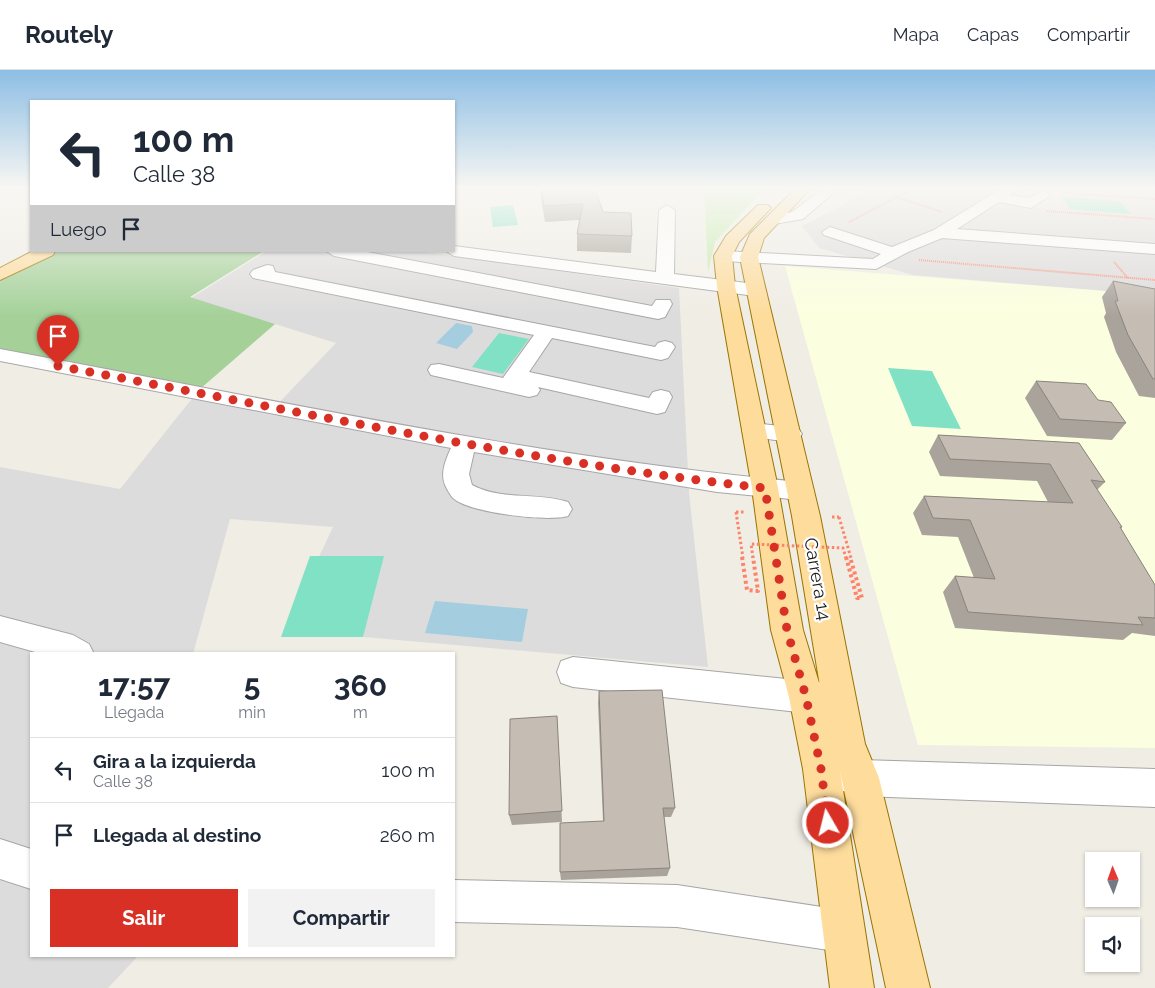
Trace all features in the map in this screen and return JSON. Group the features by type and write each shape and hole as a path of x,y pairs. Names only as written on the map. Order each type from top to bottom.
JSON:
{"main road":[{"path":"736,256 732,240 741,231"},
{"path":"762,231 736,256 726,286 765,488 787,630 806,697 821,769 842,931 852,988"},
{"path":"0,266 30,251"},
{"path":"0,275 45,252"},
{"name":"Carrera 14","path":"736,256 755,290 790,434 847,746 861,778 908,988"}],"street":[{"path":"665,278 666,231"},
{"path":"736,256 876,264 943,231"},
{"path":"830,232 895,253"},
{"path":"940,233 1155,249"},
{"path":"455,251 755,290"},
{"path":"338,252 487,293 546,332 662,354 665,347"},
{"path":"487,293 518,259"},
{"path":"267,270 259,274 487,293 658,312 663,304"},
{"path":"517,384 546,332"},
{"path":"0,355 465,443 717,483 801,491"},
{"path":"439,370 656,407 661,397"},
{"path":"754,431 790,434"},
{"path":"465,443 456,472 457,486 464,496 484,501 559,508"},
{"path":"0,629 62,645 74,652"},
{"path":"572,672 839,700"},
{"path":"821,769 861,778 1155,788"},
{"path":"0,860 30,869"},
{"path":"455,901 677,906 842,931"}],"path":[{"path":"918,260 1155,280"},
{"path":"736,512 747,590 758,591 751,544 843,548 856,598 862,598 839,517"}],"shaded area":[{"path":"806,231 1155,231 1155,295 913,275 819,248"},
{"path":"265,252 425,252 679,288 689,493 708,667 363,637 281,637 333,527 230,519 194,652 30,652 30,957 137,957 108,988 0,988 0,467 120,489 194,396 272,410 336,343 191,298"},
{"path":"785,266 1155,295 1155,748 918,745"}],"green space":[{"path":"706,231 725,231 715,242 708,272"},
{"path":"53,252 262,252 190,297 275,324 200,389 0,351 0,279"},
{"path":"499,333 529,339 503,374 472,367"},
{"path":"888,368 932,371 961,429 912,426"},
{"path":"310,556 384,556 363,637 281,637"}],"water":[{"path":"456,323 472,326 473,332 457,349 436,343"},
{"path":"435,601 528,609 522,642 425,633"}],"building":[{"path":"578,231 632,231 632,236 577,234"},
{"path":"1113,281 1155,289 1155,379 1153,379 1128,335 1115,301 1118,301"},
{"path":"1036,381 1086,384 1098,400 1111,402 1126,423 1060,419"},
{"path":"938,435 1079,443 1105,482 1091,480 1122,527 1120,527 1155,585 1155,618 1138,617 1143,625 968,612 955,576 995,579 970,520 933,518 924,496 1073,503 1050,464 950,459"},
{"path":"662,690 675,808 663,808 670,868 560,872 560,823 604,821 599,691"},
{"path":"557,716 562,811 509,815 510,719"}],"route":[{"path":"58,366 465,443 717,483 765,488 787,630 806,697 821,769 828,823"}]}
